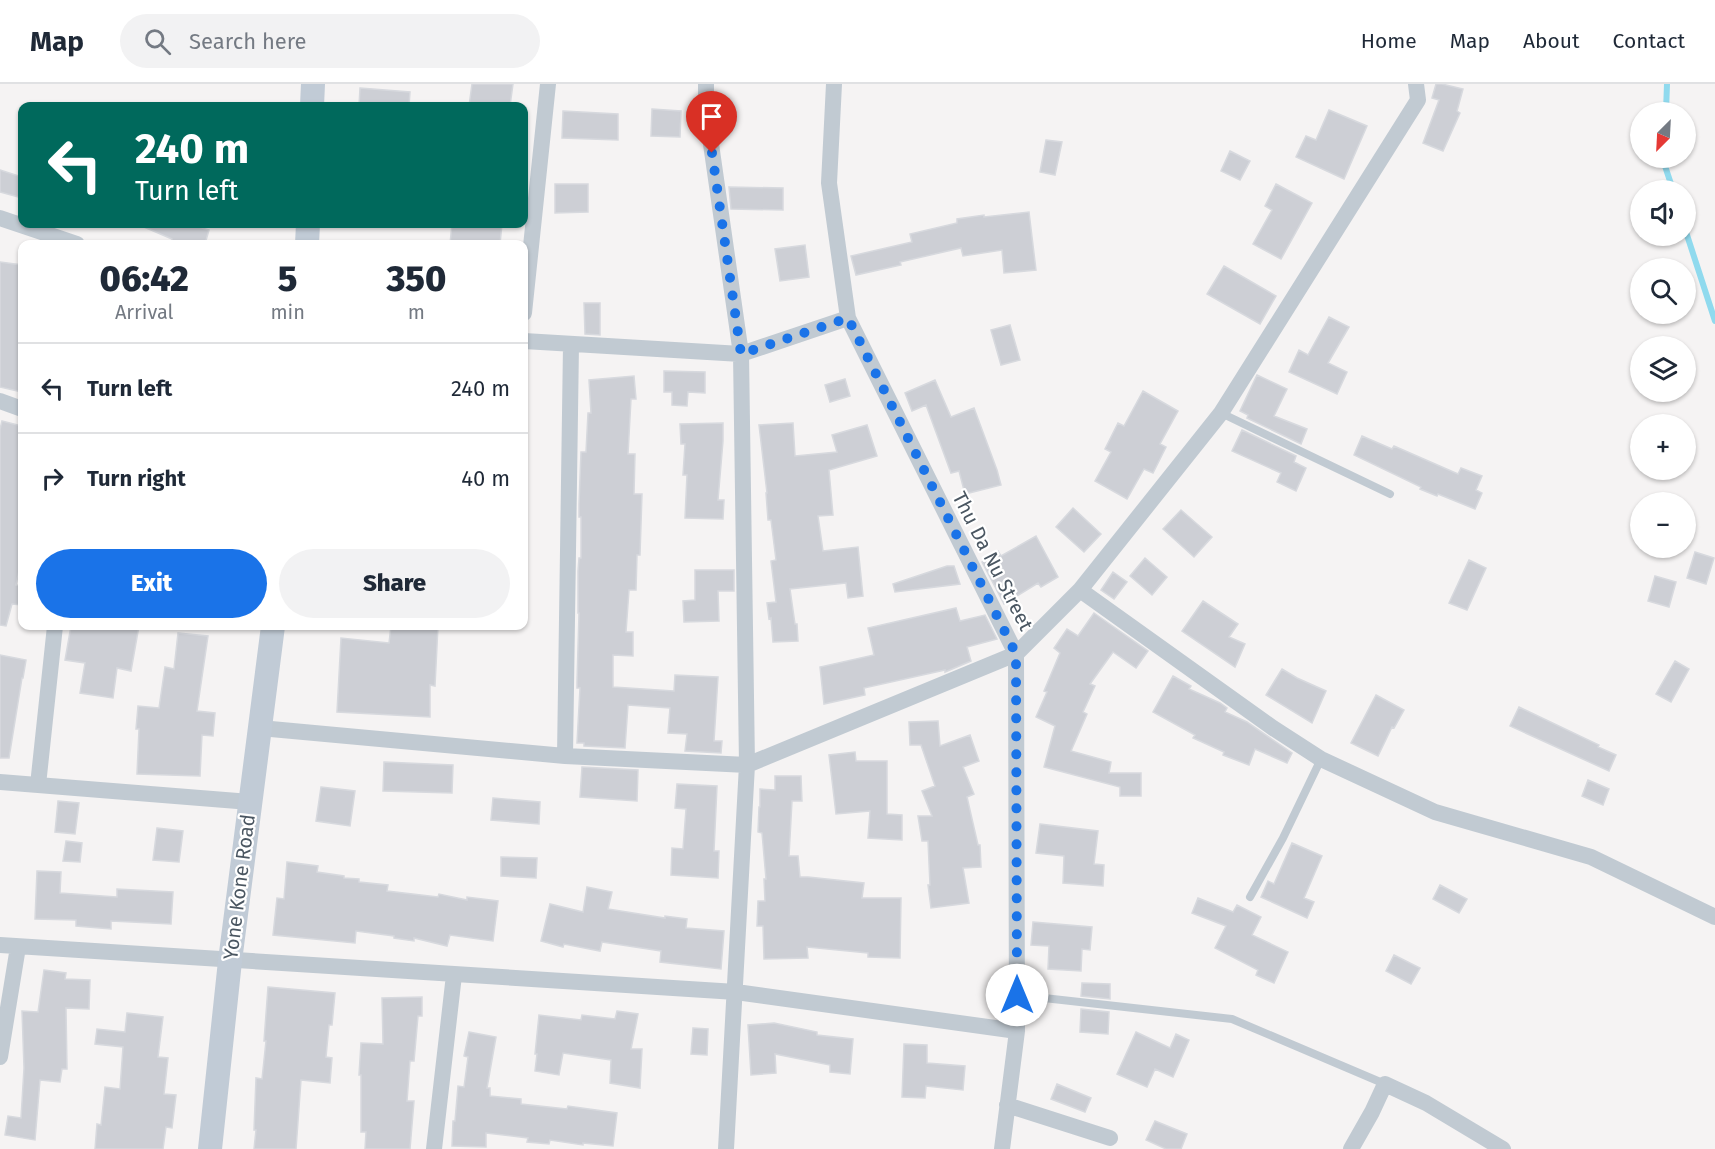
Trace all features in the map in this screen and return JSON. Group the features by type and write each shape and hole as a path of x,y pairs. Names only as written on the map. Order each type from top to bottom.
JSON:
{"street":[{"path":"312,102 313,84"},
{"path":"528,275 548,84"},
{"path":"706,84 706,109 741,354 747,765 726,1149"},
{"name":"Thu Da Nu Street","path":"834,84 829,183 848,318 1016,654 1017,1031 1002,1149"},
{"path":"260,728 565,756 747,765 1016,654 1080,590 1221,413 1418,100 1416,84"},
{"path":"0,218 18,224"},
{"path":"29,228 64,240"},
{"path":"528,341 741,354 848,318"},
{"path":"565,756 571,345"},
{"path":"0,401 18,408"},
{"path":"1080,590 1273,728 1321,759 1436,812 1591,857 1715,917"},
{"path":"38,785 55,630"},
{"name":"Yone Kone Road","path":"210,1149 230,961 272,630"},
{"path":"0,782 250,801"},
{"path":"0,945 736,992 1017,1031"},
{"path":"0,1057 18,947"},
{"path":"434,1149 454,975"},
{"path":"1351,1149 1385,1084 1426,1103 1503,1149"},
{"path":"1007,1106 1110,1138"}],"lane":[{"path":"1221,413 1390,494"},
{"path":"1250,897 1283,838 1321,759"},
{"path":"1017,995 1232,1019 1385,1084"}],"building":[{"path":"472,84 513,84 511,102 470,102"},
{"path":"1436,84 1463,89 1457,111 1460,113 1443,151 1423,143 1439,100 1432,98"},
{"path":"360,88 410,92 409,102 359,102"},
{"path":"652,109 681,111 680,137 651,136"},
{"path":"1329,110 1367,126 1344,179 1296,157 1306,136 1316,140"},
{"path":"563,111 618,114 618,140 562,138"},
{"path":"1046,140 1062,142 1055,175 1040,172"},
{"path":"1230,151 1250,161 1240,180 1221,171"},
{"path":"0,170 18,176 18,197 0,192"},
{"path":"555,184 588,184 588,212 555,213"},
{"path":"1276,184 1312,203 1281,259 1253,244 1272,210 1265,206"},
{"path":"729,187 783,188 783,210 731,209"},
{"path":"1029,212 1036,270 1004,273 1002,250 963,256 961,248 856,275 851,256 912,242 910,234 957,223 957,219"},
{"path":"146,228 209,230 206,240 172,239"},
{"path":"452,228 502,228 500,240 450,240"},
{"path":"805,245 809,277 780,281 775,249"},
{"path":"0,262 18,264 18,391 0,387"},
{"path":"1224,266 1276,296 1260,324 1207,294"},
{"path":"584,303 600,303 600,335 585,334"},
{"path":"1329,317 1349,327 1328,363 1347,372 1337,394 1289,372 1299,350 1308,355"},
{"path":"1010,325 1020,360 1001,365 991,330"},
{"path":"664,371 705,372 705,393 688,392 687,406 672,405 672,392 664,392"},
{"path":"1257,375 1287,389 1274,416 1307,429 1301,444 1247,418 1248,415 1240,411"},
{"path":"634,376 636,399 631,399 628,454 635,454 634,494 642,494 640,555 637,555 636,590 629,590 626,632 633,632 633,656 613,655 613,687 674,691 675,675 718,677 714,741 722,741 721,753 685,751 687,734 668,733 670,708 628,705 625,748 584,746 584,743 577,743 580,688 577,688 578,571 579,558 581,558 579,504 581,452 586,452 588,413 591,413 589,380"},
{"path":"845,379 850,396 830,402 825,385"},
{"path":"935,380 951,417 974,408 1001,485 965,494 959,471 951,473 926,405 912,411 905,393"},
{"path":"1143,391 1178,411 1160,444 1166,447 1153,473 1144,469 1127,499 1095,481 1111,452 1105,449 1118,423 1124,426"},
{"path":"2,421 18,425 18,576 16,585 18,585 18,605 12,604 6,626 0,625 0,429"},
{"path":"723,423 718,500 724,500 723,519 685,518 687,475 683,475 685,444 681,444 680,424"},
{"path":"793,423 795,456 837,452 832,435 867,425 877,456 829,470 833,515 818,516 823,551 858,547 863,596 848,598 846,583 790,589 798,641 773,642 767,603 776,602 771,561 776,560 771,520 768,520 759,425"},
{"path":"1242,430 1296,456 1294,462 1306,468 1296,491 1277,482 1281,473 1232,451"},
{"path":"1362,436 1392,449 1394,446 1458,474 1461,468 1482,476 1476,490 1482,493 1475,509 1420,489 1421,487 1354,455"},
{"path":"1073,508 1101,534 1084,552 1056,527"},
{"path":"1181,510 1212,537 1194,557 1163,529"},
{"path":"1036,536 1058,577 1041,587 1038,583 1004,604 982,562 998,551 1001,556"},
{"path":"1696,552 1714,558 1706,584 1687,578 1693,558 1696,558"},
{"path":"1145,558 1167,577 1152,595 1130,576"},
{"path":"1469,560 1486,568 1467,610 1449,603"},
{"path":"947,566 954,566 960,584 895,592 893,584"},
{"path":"695,570 734,570 734,591 718,591 719,621 684,622 683,601 695,600"},
{"path":"1113,572 1127,582 1114,599 1101,590"},
{"path":"1655,576 1676,582 1669,607 1648,601"},
{"path":"1203,601 1238,624 1229,637 1245,644 1235,667 1182,631"},
{"path":"956,608 960,621 985,615 997,639 967,647 971,661 945,672 945,670 864,688 865,695 824,704 820,667 874,655 868,628"},
{"path":"1094,613 1148,651 1136,668 1113,652 1090,684 1095,686 1083,712 1087,714 1071,751 1111,762 1109,773 1141,773 1141,796 1120,796 1120,787 1044,767 1055,726 1036,717 1060,653 1054,648 1067,629 1078,636"},
{"path":"70,630 138,630 131,671 117,668 113,698 80,693 85,663 65,660"},
{"path":"391,630 438,630 435,686 430,685 430,717 337,712 341,638 389,643"},
{"path":"178,633 208,636 197,711 215,713 213,736 202,735 200,776 137,774 138,706 159,708 165,667 174,669"},
{"path":"0,655 26,660 9,758 0,758"},
{"path":"1675,661 1689,669 1671,702 1656,694"},
{"path":"1282,669 1326,691 1312,723 1266,695"},
{"path":"1173,676 1191,686 1189,689 1220,703 1227,708 1225,712 1247,722 1292,753 1287,763 1255,749 1249,765 1223,755 1224,752 1193,738 1195,735 1153,712"},
{"path":"1376,695 1404,710 1394,728 1392,727 1378,756 1351,743"},
{"path":"1519,707 1616,755 1609,771 1510,726"},
{"path":"938,721 940,746 970,735 979,761 963,767 974,794 967,797 978,845 980,845 981,867 963,868 969,903 931,908 928,885 930,885 928,841 922,841 918,816 932,816 922,791 935,786 921,745 910,745 909,722"},
{"path":"855,752 856,761 887,761 887,814 902,815 902,840 868,838 870,811 836,814 829,755"},
{"path":"384,762 453,765 452,793 383,791"},
{"path":"582,767 638,770 637,801 580,797"},
{"path":"775,776 801,776 802,801 792,801 789,856 798,856 800,877 864,883 862,898 901,898 900,958 868,957 868,953 807,947 808,958 764,959 763,926 757,926 758,901 765,901 764,879 766,879 762,833 758,832 760,789 775,790"},
{"path":"1588,780 1609,789 1603,805 1582,796"},
{"path":"677,784 717,786 714,851 719,851 718,878 671,875 672,848 683,849 686,809 675,808"},
{"path":"321,787 355,791 350,826 316,821"},
{"path":"493,798 540,802 539,824 491,820"},
{"path":"58,801 79,803 75,834 55,832"},
{"path":"1040,824 1098,831 1094,864 1104,865 1103,886 1063,883 1064,856 1036,853"},
{"path":"157,828 183,831 179,862 153,860"},
{"path":"66,841 82,843 80,862 63,861"},
{"path":"1292,843 1322,856 1304,898 1314,902 1307,918 1261,897 1268,881 1274,884"},
{"path":"501,857 537,858 536,878 501,876"},
{"path":"287,862 318,866 317,872 359,879 359,882 388,885 387,891 498,901 493,941 450,935 447,946 414,938 414,941 356,931 355,943 273,935 277,898 284,899"},
{"path":"37,871 61,872 60,893 117,897 117,889 173,892 171,924 111,921 111,929 76,926 76,920 35,919"},
{"path":"1440,885 1467,899 1459,913 1433,899"},
{"path":"587,887 612,892 608,909 687,919 686,928 724,931 721,969 660,962 661,951 602,942 600,951 564,944 563,947 541,941 550,904 583,912"},
{"path":"1198,898 1233,912 1237,905 1261,917 1252,935 1288,952 1274,983 1256,975 1258,970 1215,948 1226,926 1192,913"},
{"path":"1033,922 1092,927 1090,950 1082,949 1081,971 1048,969 1049,946 1031,945"},
{"path":"1394,955 1420,968 1411,984 1386,971"},
{"path":"44,970 66,973 65,979 90,980 89,1009 66,1008 67,1069 62,1069 60,1082 40,1080 35,1140 5,1135 8,1116 21,1118 24,1068 22,1011 38,1012"},
{"path":"1082,983 1110,984 1110,999 1081,996"},
{"path":"268,987 335,993 326,1057 332,1058 330,1083 301,1080 296,1149 254,1149 256,1078 262,1079"},
{"path":"422,997 422,1016 418,1016 414,1061 410,1061 407,1101 414,1101 410,1149 365,1149 366,1132 361,1132 361,1075 359,1075 361,1043 383,1044 382,998"},
{"path":"1081,1009 1109,1012 1108,1034 1080,1032"},
{"path":"617,1011 638,1014 631,1049 642,1049 640,1088 610,1083 611,1060 563,1053 559,1075 535,1071 539,1015 581,1020 582,1015 615,1019"},
{"path":"127,1013 163,1017 158,1057 168,1058 164,1094 176,1095 172,1128 166,1127 163,1149 95,1149 97,1124 101,1125 105,1087 120,1089 123,1047 95,1044 97,1029 125,1032"},
{"path":"774,1023 817,1032 817,1035 853,1039 850,1074 830,1072 830,1065 775,1054 776,1073 751,1075 748,1025"},
{"path":"693,1028 708,1029 707,1055 691,1054"},
{"path":"469,1032 496,1037 487,1088 490,1088 490,1096 521,1099 521,1104 567,1109 568,1106 617,1113 613,1146 583,1143 583,1145 550,1140 549,1144 527,1142 528,1138 486,1133 486,1147 452,1146 458,1086 464,1087 468,1057 464,1056"},
{"path":"1136,1032 1170,1048 1176,1034 1189,1040 1173,1077 1155,1069 1147,1087 1117,1074"},
{"path":"904,1044 927,1045 927,1063 965,1066 963,1090 926,1086 925,1098 902,1097"},
{"path":"1057,1084 1091,1098 1085,1112 1051,1099"},
{"path":"1155,1121 1187,1134 1181,1149 1166,1149 1146,1140"}],"waterway":[{"path":"1666,102 1667,84"},
{"path":"1666,168 1670,180"},
{"path":"1691,246 1715,321"}],"route":[{"path":"712,153 741,354 848,318 1016,654 1017,995"}]}
